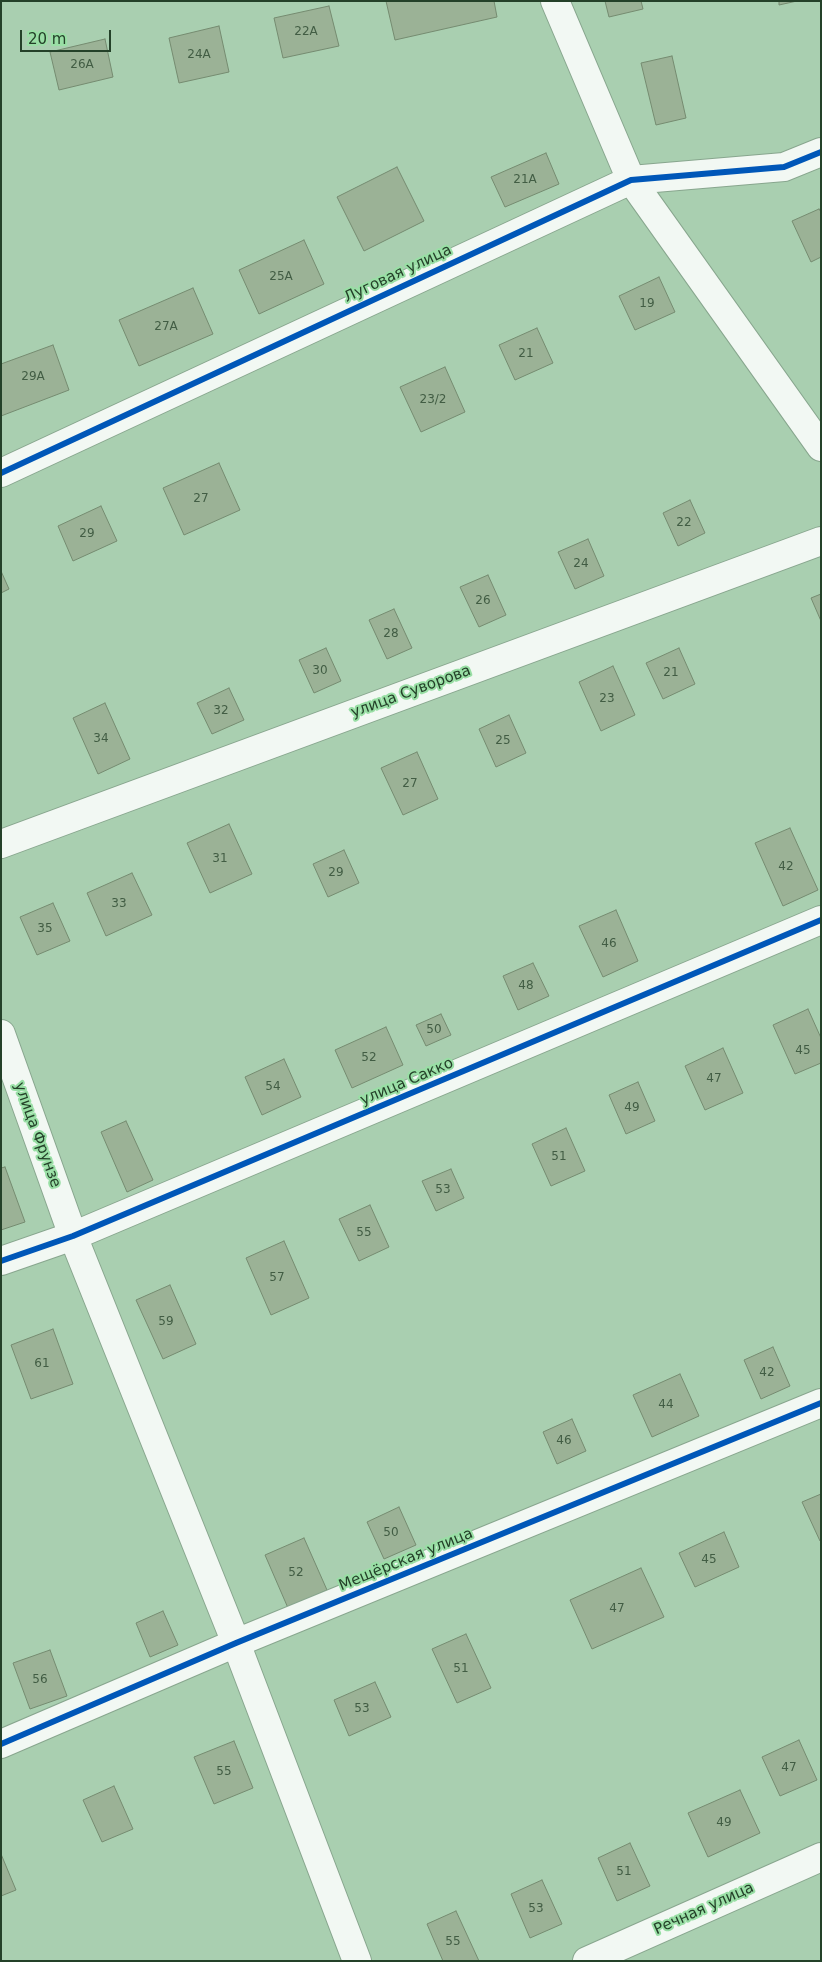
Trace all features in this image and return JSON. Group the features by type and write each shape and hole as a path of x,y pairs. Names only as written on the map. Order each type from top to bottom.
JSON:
{"street":[{"path":"555,1 632,180 821,447"},
{"name":"Луговая улица","path":"1,473 632,180 784,167 821,152"},
{"name":"улица Суворова","path":"1,844 821,541"},
{"name":"улица Сакко","path":"1,1262 73,1236 821,920"},
{"name":"улица Фрунзе","path":"1,1034 73,1236 236,1643 357,1961"},
{"name":"Мещёрская улица","path":"1,1744 236,1643 821,1402"},
{"name":"Речная улица","path":"587,1961 821,1857"}],"building":[{"path":"386,1 494,1 497,17 395,40"},
{"path":"605,1 641,1 643,9 609,17"},
{"path":"779,1 797,1 779,5"},
{"path":"329,6 339,46 283,58 274,18"},
{"path":"219,26 229,72 179,83 169,38"},
{"path":"105,39 113,77 59,90 50,52"},
{"path":"672,56 686,118 656,125 641,63"},
{"path":"546,153 559,184 505,207 491,177"},
{"path":"397,167 424,221 364,251 337,197"},
{"path":"819,209 821,212 821,257 811,262 792,221"},
{"path":"304,240 324,284 259,314 239,270"},
{"path":"659,277 675,312 635,330 619,296"},
{"path":"193,288 213,334 139,366 119,320"},
{"path":"537,328 553,363 515,380 499,345"},
{"path":"53,345 69,390 1,416 1,364"},
{"path":"445,367 465,412 421,432 400,387"},
{"path":"219,463 240,510 184,535 163,488"},
{"path":"690,500 705,533 678,546 663,513"},
{"path":"101,506 117,541 73,561 58,526"},
{"path":"588,539 604,576 575,589 558,552"},
{"path":"1,571 9,589 1,593"},
{"path":"488,575 506,615 479,627 460,587"},
{"path":"821,594 821,621 811,598"},
{"path":"394,609 412,648 387,659 369,620"},
{"path":"326,648 341,681 314,693 299,660"},
{"path":"679,648 695,684 663,699 646,663"},
{"path":"613,666 635,715 601,731 579,682"},
{"path":"229,688 244,720 212,734 197,703"},
{"path":"105,703 130,759 98,774 73,718"},
{"path":"509,715 526,753 496,767 479,729"},
{"path":"417,752 438,799 403,815 381,768"},
{"path":"229,824 252,874 210,893 187,843"},
{"path":"790,828 818,890 783,906 755,843"},
{"path":"344,850 359,883 328,897 313,864"},
{"path":"132,873 152,915 106,936 87,893"},
{"path":"53,903 70,941 37,955 20,917"},
{"path":"616,910 638,961 603,977 579,926"},
{"path":"533,963 549,996 518,1010 503,976"},
{"path":"808,1009 821,1038 821,1063 795,1074 773,1025"},
{"path":"441,1014 451,1035 426,1046 416,1025"},
{"path":"386,1027 403,1065 352,1088 335,1050"},
{"path":"723,1048 743,1093 705,1110 685,1066"},
{"path":"284,1059 301,1097 262,1115 245,1077"},
{"path":"638,1082 655,1121 626,1134 609,1095"},
{"path":"126,1121 153,1180 127,1192 101,1132"},
{"path":"566,1128 585,1171 551,1186 532,1144"},
{"path":"5,1167 25,1222 1,1230 1,1168"},
{"path":"451,1169 464,1198 436,1211 422,1181"},
{"path":"370,1205 389,1247 359,1261 339,1219"},
{"path":"284,1241 309,1298 271,1315 246,1258"},
{"path":"170,1285 196,1344 163,1359 136,1300"},
{"path":"53,1329 73,1384 31,1399 11,1345"},
{"path":"773,1347 790,1386 761,1399 744,1360"},
{"path":"680,1374 699,1416 652,1437 633,1395"},
{"path":"572,1419 586,1451 557,1464 543,1432"},
{"path":"821,1494 821,1540 820,1541 802,1502"},
{"path":"399,1507 416,1545 384,1559 367,1522"},
{"path":"724,1532 739,1567 695,1587 679,1553"},
{"path":"304,1538 327,1590 288,1608 265,1555"},
{"path":"641,1568 664,1617 592,1649 570,1600"},
{"path":"163,1611 178,1645 150,1657 136,1623"},
{"path":"466,1634 491,1688 457,1703 432,1649"},
{"path":"50,1650 67,1696 30,1709 13,1663"},
{"path":"375,1682 391,1717 349,1736 334,1700"},
{"path":"799,1740 817,1780 780,1796 762,1757"},
{"path":"234,1741 253,1788 214,1804 194,1757"},
{"path":"114,1786 133,1829 102,1842 83,1800"},
{"path":"740,1790 760,1833 708,1857 688,1813"},
{"path":"630,1843 650,1886 617,1901 598,1858"},
{"path":"1,1854 16,1890 1,1896"},
{"path":"542,1880 562,1924 530,1938 511,1894"},
{"path":"456,1911 479,1961 443,1961 427,1924"}],"cycle path":[{"path":"1,473 631,180 784,167 821,152"},
{"path":"1,1261 73,1236 821,920"},
{"path":"1,1744 236,1643 821,1403"}]}
